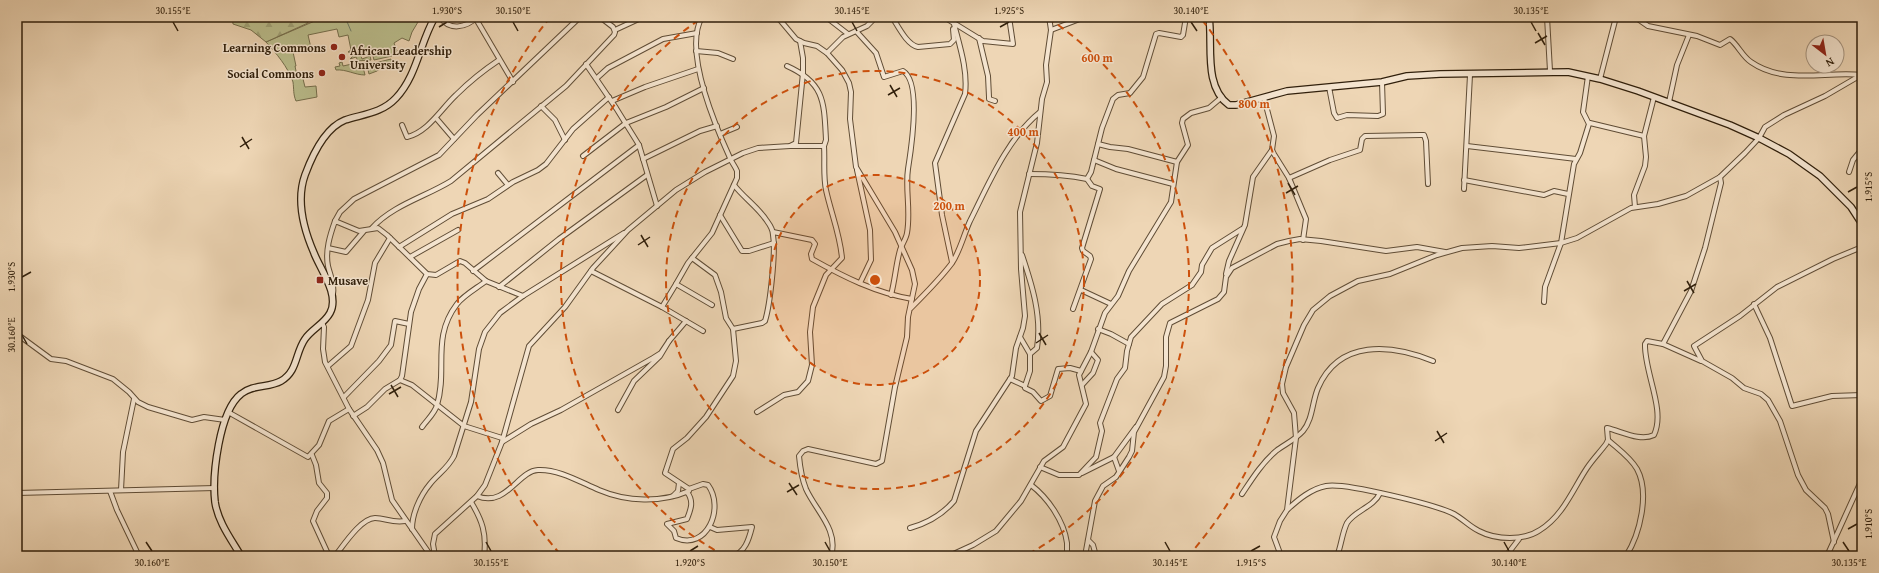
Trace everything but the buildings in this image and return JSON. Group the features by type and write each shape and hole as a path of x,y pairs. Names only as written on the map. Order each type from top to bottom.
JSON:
{"main road":[{"path":"241,556 220,518 215,503 220,434 225,420 228,412 238,397 245,391 259,386 276,384 286,378 294,369 306,338 322,323 332,310 332,297 313,253 303,219 301,197 305,176 319,147 333,128 344,121 379,110 389,105 397,97 405,86 428,28 435,17"},
{"path":"1209,17 1211,68 1216,86 1222,97 1229,105 1264,98 1288,91 1382,82 1407,76 1440,74 1470,75 1550,71 1568,72 1600,79 1670,102 1730,125 1790,154 1820,176 1851,207 1862,224"}],"street":[{"path":"440,17 451,27 476,18 513,82"},
{"path":"332,297 333,285 328,266 328,248 335,222 340,212 354,200 414,167 432,161 476,115 513,82 580,17"},
{"path":"600,17 615,30"},
{"path":"370,229 377,222 406,204 451,182 566,86 614,35 615,30 642,17"},
{"path":"662,307 692,258 712,233 737,178 737,171 720,134 698,69 696,51 697,33 702,17"},
{"path":"776,17 796,39 817,46 827,52 842,70 849,83 851,92 850,119 857,176 870,230 871,260 860,283"},
{"path":"826,17 848,34"},
{"path":"827,52 848,34 867,26 876,17"},
{"path":"892,17 910,42 918,48 952,42 954,32 953,23"},
{"path":"944,17 983,41 1013,44 1009,17"},
{"path":"910,528 936,517 954,501 976,431 1010,379 1014,367 1016,348 1023,328 1024,316 1020,251 1020,212 1037,144 1047,82 1046,65 1051,30 1049,17"},
{"path":"1051,30 1085,17"},
{"path":"1100,17 1126,20 1132,17"},
{"path":"1087,179 1113,99 1118,95 1130,93 1143,77 1156,34 1159,32 1181,37 1183,35 1186,17"},
{"path":"1547,17 1550,71"},
{"path":"1600,79 1616,17"},
{"path":"1636,17 1648,26 1690,35 1720,45 1730,39 1748,60 1775,72 1802,76 1849,73 1862,75"},
{"path":"952,262 942,215 935,163 965,94 966,85 964,67 953,23"},
{"path":"856,31 876,53 884,77 903,71 907,73 913,89 913,125 908,168 908,229 902,246 892,295"},
{"path":"597,78 608,68 663,39 697,33"},
{"path":"1670,102 1677,65 1690,35"},
{"path":"980,38 988,76 989,99 995,101"},
{"path":"790,146 796,143 798,139 803,73 803,58 800,41"},
{"path":"696,51 718,53 733,59"},
{"path":"402,125 405,135 409,137 436,118 464,88 499,60"},
{"path":"586,64 597,78 639,145 657,206"},
{"path":"758,412 784,395 798,392 808,381 812,365 810,332 814,306 826,275 842,258 834,214 826,191 824,146 826,140 823,103 818,90 803,73 787,66"},
{"path":"612,101 645,87 698,69"},
{"path":"1464,189 1470,75"},
{"path":"1287,510 1296,438 1294,413 1283,392 1282,384 1286,368 1304,325 1313,310 1330,296 1349,284 1390,274 1445,252 1472,246 1501,246 1519,248 1560,243 1577,238 1635,207 1658,204 1686,196 1720,177 1759,138 1766,127 1784,114 1825,96 1862,75"},
{"path":"1588,76 1583,116 1590,123 1644,136"},
{"path":"1329,87 1334,113 1337,118 1347,115 1378,116 1383,114 1382,82"},
{"path":"583,156 626,123 666,107 704,88"},
{"path":"399,247 452,214 488,198 546,164 583,120 609,97"},
{"path":"949,556 973,545 996,530 1021,501 1044,461 1063,447 1083,410 1086,399 1079,378 1091,352 1098,329 1105,313 1118,296 1129,271 1165,213 1174,193 1173,184 1177,162 1188,145 1182,123 1191,113 1209,108 1222,97"},
{"path":"1635,207 1634,194 1645,166 1646,157 1644,136 1654,97"},
{"path":"1085,556 1095,501 1103,486 1116,477 1132,451 1134,432 1164,377 1166,366 1166,337 1170,323 1218,299 1226,287 1227,267 1246,216 1253,177 1272,150 1274,136 1264,98"},
{"path":"541,106 555,120 565,140"},
{"path":"910,308 931,287 952,262 999,165 1018,135 1028,123 1041,112"},
{"path":"436,118 454,139"},
{"path":"1544,302 1545,287 1560,243 1568,194 1576,159 1580,153 1590,123"},
{"path":"643,159 700,131 717,126"},
{"path":"720,134 737,127"},
{"path":"1289,178 1323,162 1360,150 1362,139 1365,136 1422,135 1425,137 1426,141 1428,184"},
{"path":"1098,144 1128,149 1177,162"},
{"path":"473,271 639,145"},
{"path":"412,529 416,509 423,495 430,483 450,464 454,456 464,426 475,382 479,349 485,332 500,313 523,296 628,230 676,190 731,160 758,148 824,146"},
{"path":"1467,146 1576,159"},
{"path":"1849,172 1853,160 1862,149"},
{"path":"1272,150 1275,158 1289,178 1306,219 1303,240"},
{"path":"1094,160 1116,169 1173,184"},
{"path":"831,556 832,536 827,524 806,489 801,471 800,456 803,451 808,449 876,464 882,461 895,387 907,337 914,280 902,246 883,210 857,168"},
{"path":"498,173 508,185"},
{"path":"1029,174 1054,174 1087,179 1092,186 1100,189 1082,248 1091,259 1073,309"},
{"path":"498,287 559,239 647,175"},
{"path":"1663,344 1691,291 1710,225 1720,183 1720,177"},
{"path":"1464,180 1544,195 1554,191 1568,194"},
{"path":"732,329 765,321 774,243 773,232 767,220 734,185"},
{"path":"720,215 742,251 749,251 774,243"},
{"path":"335,222 364,231"},
{"path":"328,248 346,252 364,231 378,228 427,274 436,275 460,261 486,281 523,296"},
{"path":"1079,474 1096,457 1102,431 1100,423 1117,380 1125,368 1129,344 1137,330 1162,304 1179,295 1196,280 1201,272 1207,255 1212,248 1242,229"},
{"path":"410,257 458,230"},
{"path":"436,556 433,544 435,534 471,502 485,485 502,440 529,346 565,307 591,271 628,230"},
{"path":"773,232 812,240 815,244 810,256 831,269 860,283 892,295 912,299"},
{"path":"328,366 351,346 368,300 375,262 390,238"},
{"path":"1226,277 1232,268 1266,250 1289,241 1303,240 1386,251 1417,247 1445,252"},
{"path":"1702,361 1694,344 1740,316 1777,287 1833,259 1862,247"},
{"path":"1020,251 1033,284 1039,332 1037,348 1030,354"},
{"path":"477,496 491,499 512,488 532,472 539,470 566,475 614,496 646,499 672,497 688,490 703,484 708,485 711,490 714,503 708,531 692,540 683,541 676,538 674,531 667,524 687,519 692,505 692,498 688,490 665,473 673,449 687,438 706,417 733,376 736,360 732,329 726,318 721,292 715,275 692,258"},
{"path":"591,271 662,307 703,331"},
{"path":"353,416 367,407 384,389 400,380 404,369 409,324 415,299 427,274"},
{"path":"422,427 437,406 442,373 441,340 449,318 458,304 486,281"},
{"path":"676,284 712,305"},
{"path":"1081,290 1111,304"},
{"path":"1754,304 1770,338 1792,406 1832,396 1862,395"},
{"path":"344,397 379,361 391,345 395,321 409,324"},
{"path":"400,380 412,385 464,426 502,440 531,424 550,416 661,353 686,321"},
{"path":"322,323 324,356 328,366 353,416 377,450 383,463 392,500 405,521 431,556"},
{"path":"1098,329 1129,344"},
{"path":"17,334 50,359 66,361 113,379 129,392 140,404 192,420 204,417 225,420"},
{"path":"1020,337 1030,354 1030,371 1025,386"},
{"path":"618,410 634,381 660,356 670,341"},
{"path":"1281,556 1274,537 1280,521 1287,510 1310,492 1327,486 1344,487 1380,493 1454,514 1480,532 1519,539 1540,531 1557,516 1588,467 1608,440 1607,428 1634,436 1649,437 1654,435 1657,410 1650,383 1645,344 1647,341 1663,344 1702,361 1732,378 1744,388 1761,394 1768,400 1780,421 1798,475 1806,490 1825,508 1828,514 1834,542"},
{"path":"1242,494 1268,459 1277,450 1296,438 1308,423 1318,389 1324,376 1332,366 1341,359 1366,349 1383,348 1417,354 1434,360"},
{"path":"1082,385 1093,374 1098,360 1091,352"},
{"path":"1010,379 1034,392 1041,401 1050,396 1058,369 1070,368 1081,371"},
{"path":"121,490 123,452 134,399"},
{"path":"228,412 305,456 312,455 319,445 329,421 349,409"},
{"path":"1040,467 1059,475 1079,474 1114,457 1132,430 1138,425"},
{"path":"1608,440 1632,462 1642,482 1641,514 1632,547 1626,556"},
{"path":"312,455 316,465 319,483 327,493 327,498 317,511 313,521 328,556"},
{"path":"1114,457 1119,471"},
{"path":"1827,556 1862,479"},
{"path":"672,497 678,491 679,483"},
{"path":"1031,485 1046,499 1057,517 1067,542 1068,556"},
{"path":"17,493 215,488"},
{"path":"110,491 117,510 139,556"},
{"path":"1337,556 1340,539 1348,522 1372,503 1380,493"},
{"path":"471,502 483,526 486,536 484,556"},
{"path":"335,556 353,532 370,519 374,518 391,522 405,521"},
{"path":"710,527 722,530 752,527 745,549 737,555 732,556"},
{"path":"1506,556 1519,539"},
{"path":"1088,540 1093,545 1096,556"}],"green space":[{"path":"232,17 306,17 308,23 266,42 251,30 233,24"},
{"path":"324,17 415,17 418,22 409,41 402,38 394,43 397,51 392,56 374,60 370,53 365,55 364,52 360,53 362,59 370,56 371,60 358,61 356,57 350,59 356,53 348,52 351,50 348,35 339,37 337,29 308,35 311,48 293,52 295,66 297,76 302,75 305,87 316,86 317,97 296,101 293,82 288,71 266,42"},
{"path":"391,59 392,64 388,62 377,71 369,74 367,65"},
{"path":"342,62 343,66 352,64 353,69 363,67 365,75 336,70 335,67 340,66 339,63"}],"waterway":[{"path":"345,17 351,31"}],"place":[{"name":"Learning Commons","path":"334,47"},
{"name":"African Leadership University","path":"342,57"},
{"name":"Social Commons","path":"322,73"},
{"name":"Musave","path":"320,280"}]}
